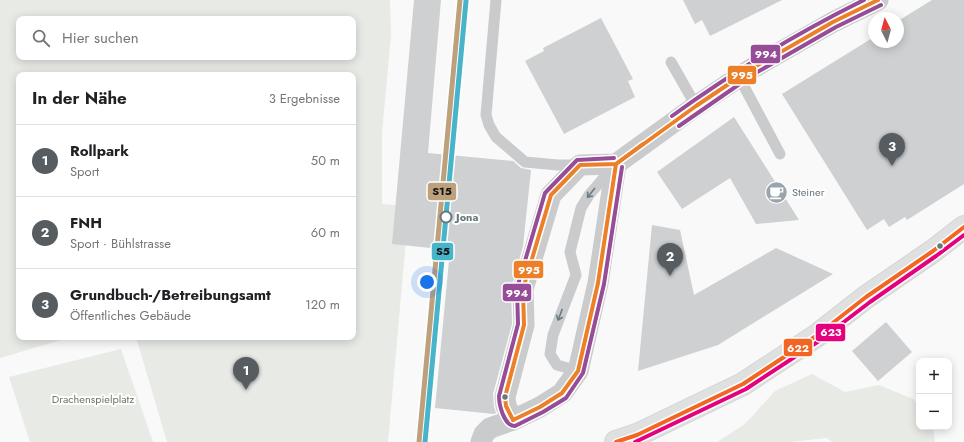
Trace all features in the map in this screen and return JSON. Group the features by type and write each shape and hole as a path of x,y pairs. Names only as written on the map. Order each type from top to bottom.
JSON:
{"main road":[{"path":"616,442 637,435 743,384 816,336 866,297 933,251 964,227"}],"street":[{"path":"513,420 506,406 505,397 524,325 523,289 552,195 580,165 616,164 750,69 833,22 878,0"},
{"path":"481,442 484,434 490,428 513,420 540,407 562,393 578,371 598,283 616,164"}],"lane":[{"path":"496,0 486,116 489,125 496,137 525,162 580,165"},
{"path":"671,62 696,106"},
{"path":"739,77 780,154"},
{"path":"578,371 557,365 550,354 553,335 576,275 570,252 581,208 589,195 616,164"}],"green space":[{"path":"0,0 390,0 391,35 382,133 382,204 409,206 388,442 167,442 137,340 356,340 356,72 16,72 16,340 61,340 0,358"},
{"name":"Drachenspielplatz","path":"121,349 153,442 30,442 9,377"},
{"path":"812,374 845,392 879,385 913,399 916,402 916,430 933,430 935,442 832,442 827,438 789,442 717,442 745,424 775,391"}],"building":[{"path":"414,0 441,0 428,153 513,161 521,168 531,170 523,246 511,289 512,324 493,394 496,413 494,414 435,408 450,250 392,244"},
{"path":"683,0 782,0 710,36 702,20 695,24"},
{"path":"932,0 964,0 964,184 907,220 905,217 889,227 884,219 867,230 782,94 868,41 868,48 904,48 904,17"},
{"path":"601,18 633,79 628,81 635,97 564,134 525,61 544,51 543,48"},
{"path":"734,117 799,220 756,224 730,178 682,209 657,172"},
{"path":"652,225 680,230 694,295 776,248 833,274 718,345 638,371"},
{"path":"886,322 912,352 878,381 852,351"}],"transit line":[{"name":"S15","path":"419,442 460,0"},
{"name":"994","path":"672,116 718,84 766,54 814,26 864,0"},
{"name":"995","path":"513,420 506,406 505,397 524,325 523,289 551,195 580,165 616,164 696,106 751,69 833,22 878,0"},
{"name":"S5","path":"425,442 466,1"},
{"name":"994","path":"679,126 754,74 836,27 881,5"},
{"name":"995","path":"513,420 540,407 562,393 578,371 598,283 616,164 643,144"},
{"name":"994","path":"614,158 577,160 545,193 517,288 518,324 499,396 505,419 511,425 515,426 543,412 566,398 583,373 604,284 622,167"},
{"name":"622","path":"616,442 637,435 743,384 816,336 866,297 933,251 964,227"},
{"name":"623","path":"635,442 746,389 819,341 870,302 964,235"}],"place":[{"name":"Grundbuch-/Betreibungsamt","path":"892,166"},
{"name":"Steiner","path":"777,192"},
{"name":"Jona","path":"446,217"},
{"name":"FNH","path":"670,276"},
{"name":"Rollpark","path":"246,390"}]}
